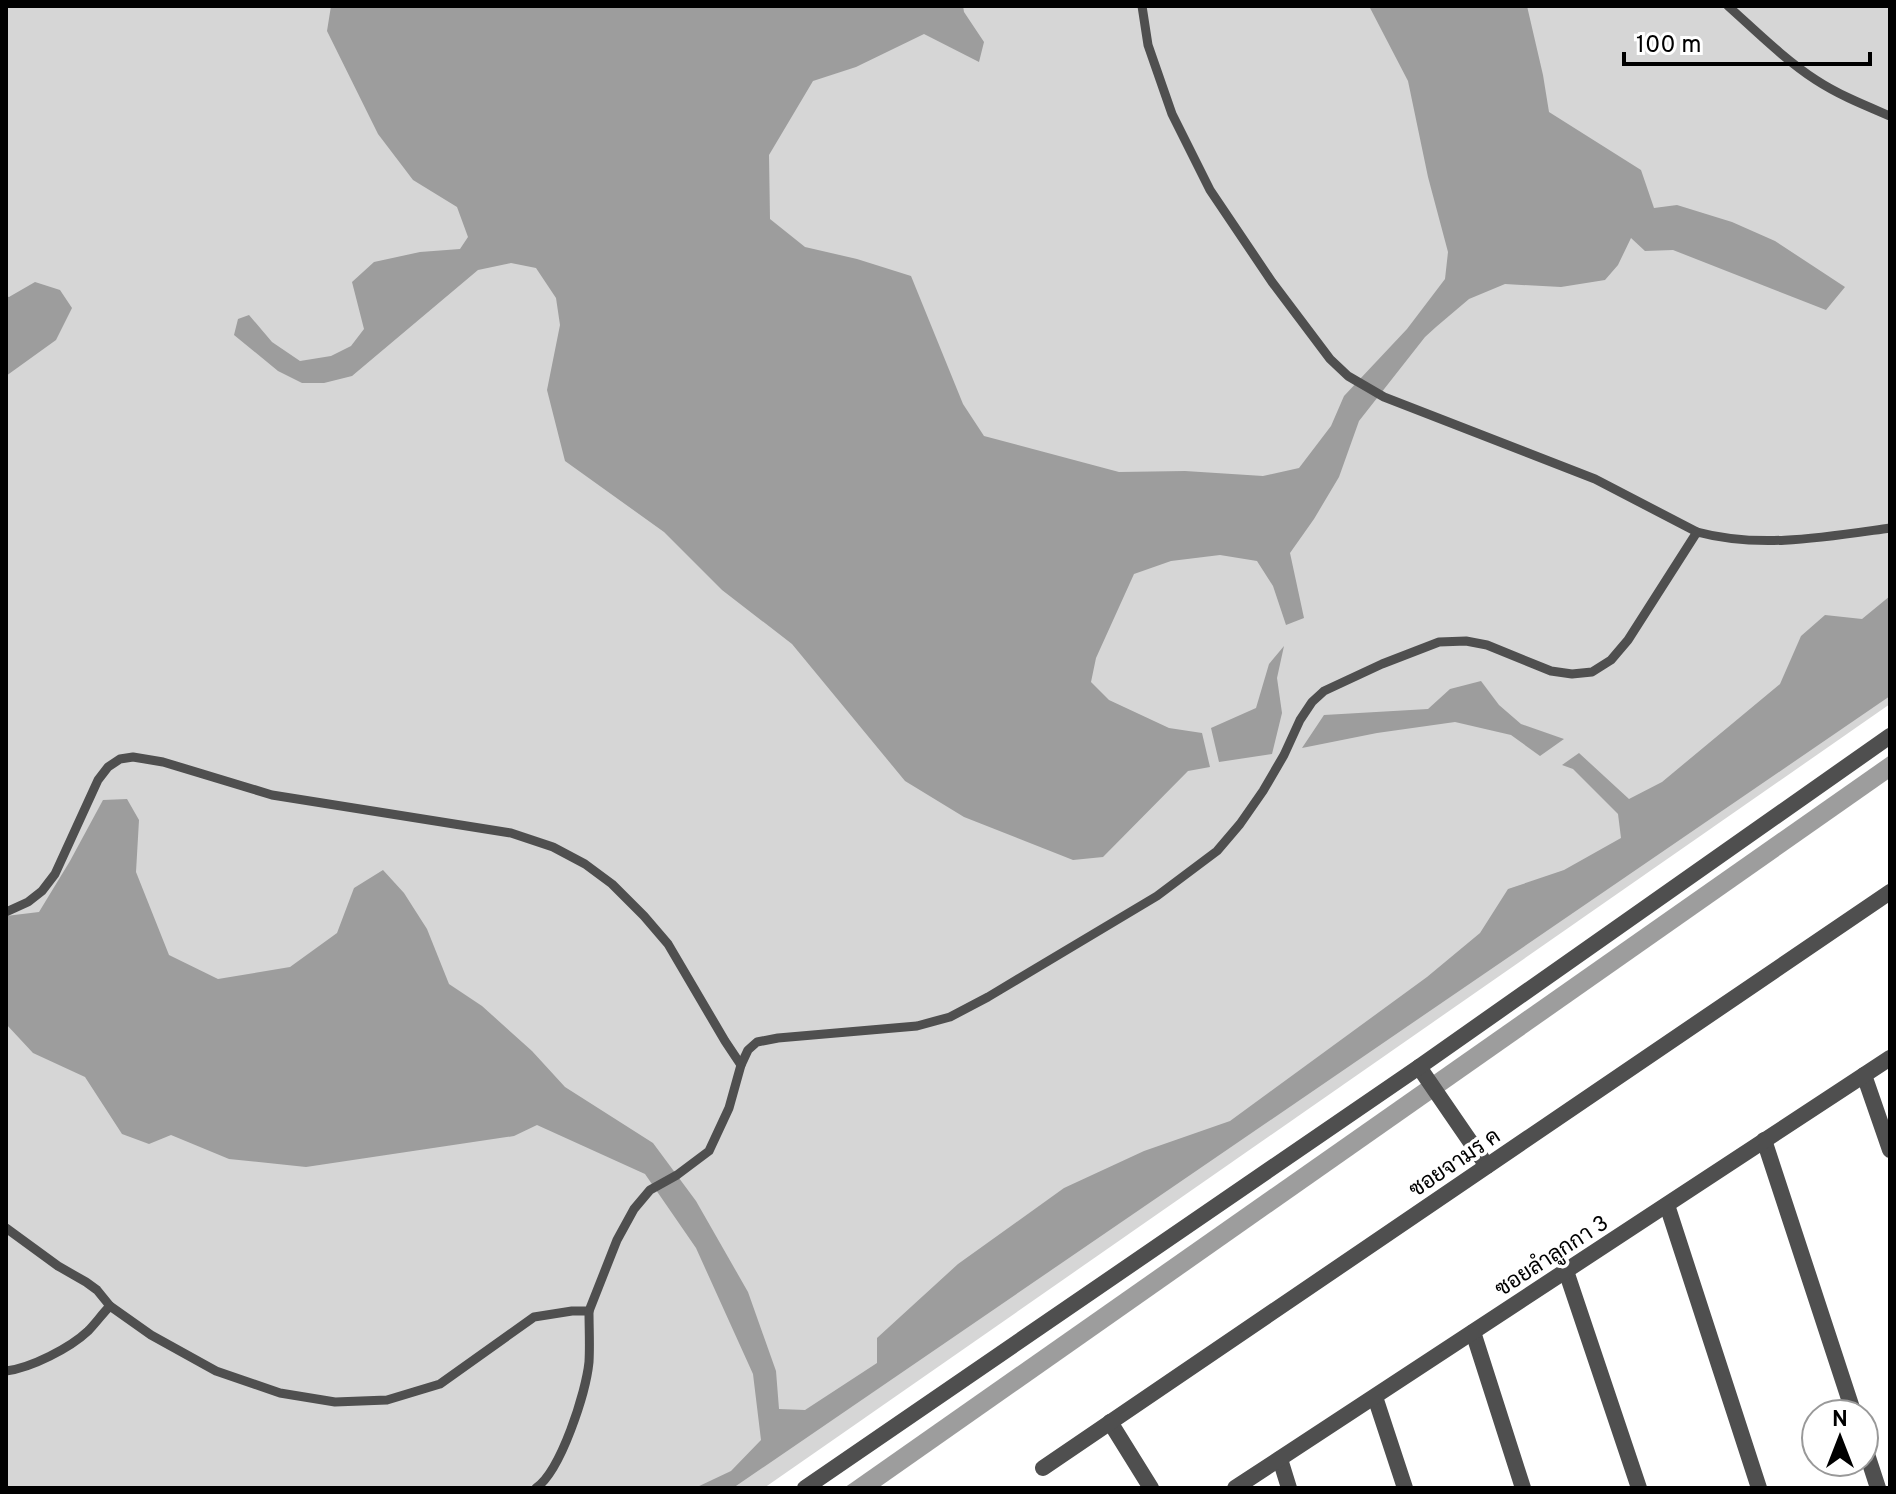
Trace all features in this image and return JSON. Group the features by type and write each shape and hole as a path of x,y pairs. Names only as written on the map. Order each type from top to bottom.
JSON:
{"street":[{"path":"805,1488 1419,1067 1890,736"},
{"name":"ซอยจามร ค","path":"1043,1468 1890,892"},
{"name":"ซอยลำลูกกา 3","path":"1235,1488 1890,1058"},
{"path":"1419,1067 1487,1166"},
{"path":"1864,1075 1890,1150"},
{"path":"1764,1140 1849,1398"},
{"path":"1667,1205 1759,1488"},
{"path":"1566,1271 1639,1488"},
{"path":"1473,1332 1523,1488"},
{"path":"1375,1397 1405,1488"},
{"path":"1110,1422 1151,1488"},
{"path":"1280,1459 1289,1488"}],"lane":[{"path":"1142,6 1148,45 1172,114 1210,190 1272,282 1330,359 1348,376 1384,397 1595,479 1697,532 1723,539 1765,541 1890,528"},
{"path":"1728,6 1814,79 1890,116"},
{"path":"536,1488 544,1483 560,1453 584,1390 589,1364 589,1311 617,1240 634,1209 650,1190 690,1167 709,1151 729,1108 741,1065 748,1050 757,1042 917,1026 950,1017 1157,896 1217,851 1240,824 1263,791 1312,702 1324,691 1382,664 1439,642 1466,641 1487,645 1551,671 1572,674 1592,672 1611,660 1628,640 1697,532"},
{"path":"6,912 28,902 42,891 55,874 98,780 108,767 120,759 133,757 163,762 272,795 511,833 553,847 585,864 612,884 644,916 668,944 741,1065"},
{"path":"6,1228 97,1290 110,1306 151,1335 216,1371 280,1393 335,1402 387,1400 440,1384 534,1317 589,1311"},
{"path":"6,1371 28,1366 69,1345 87,1332 110,1306"}],"shaded area":[{"path":"6,6 1890,6 1890,704 764,1488 6,1488"},
{"path":"331,6 963,6 984,42 979,62 924,34 856,67 813,81 769,155 770,219 805,247 911,276 963,404 984,436 1119,472 1185,471 1263,476 1299,468 1331,426 1344,396 1407,329 1445,279 1448,252 1408,81 1369,6 1527,6 1549,112 1641,170 1654,208 1677,205 1732,222 1775,241 1845,287 1826,310 1673,250 1645,251 1631,238 1618,265 1605,280 1561,287 1505,284 1469,299 1425,337 1359,421 1339,477 1290,553 1304,618 1286,625 1273,586 1257,561 1220,555 1171,561 1134,574 1096,658 1091,682 1109,700 1169,728 1202,733 1210,767 1188,771 1103,857 1073,860 964,817 905,781 792,644 722,590 664,532 565,461 547,390 560,325 556,298 536,268 511,263 478,270 352,376 324,383 302,383 278,371 234,335 238,319 249,315 272,342 300,361 331,356 351,346 364,329 352,282 374,262 420,252 460,249 468,237 457,207 413,180 378,134 327,31"},
{"path":"35,282 60,290 72,308 56,340 6,376 6,296"},
{"path":"1890,596 1890,696 733,1488 695,1488 731,1471 761,1440 753,1374 696,1248 645,1174 537,1125 514,1136 306,1167 229,1159 171,1135 149,1144 122,1134 85,1077 33,1053 6,1024 6,916 39,912 103,800 127,799 139,820 136,872 169,955 218,979 290,967 337,933 354,888 383,870 404,893 427,929 449,984 482,1006 532,1051 565,1087 653,1143 696,1201 748,1292 776,1371 779,1409 805,1410 877,1363 877,1338 958,1264 1064,1188 1144,1151 1230,1121 1427,977 1480,933 1508,889 1564,870 1621,838 1618,814 1573,769 1562,765 1579,753 1629,799 1662,782 1780,684 1801,636 1825,615 1862,619"},
{"path":"1284,646 1277,678 1282,713 1272,754 1219,762 1211,728 1256,708 1269,664"},
{"path":"1481,681 1499,705 1521,724 1564,739 1540,756 1511,735 1455,722 1302,748 1324,715 1428,709 1450,689"},
{"path":"1890,755 1890,778 878,1488 844,1488"}]}
